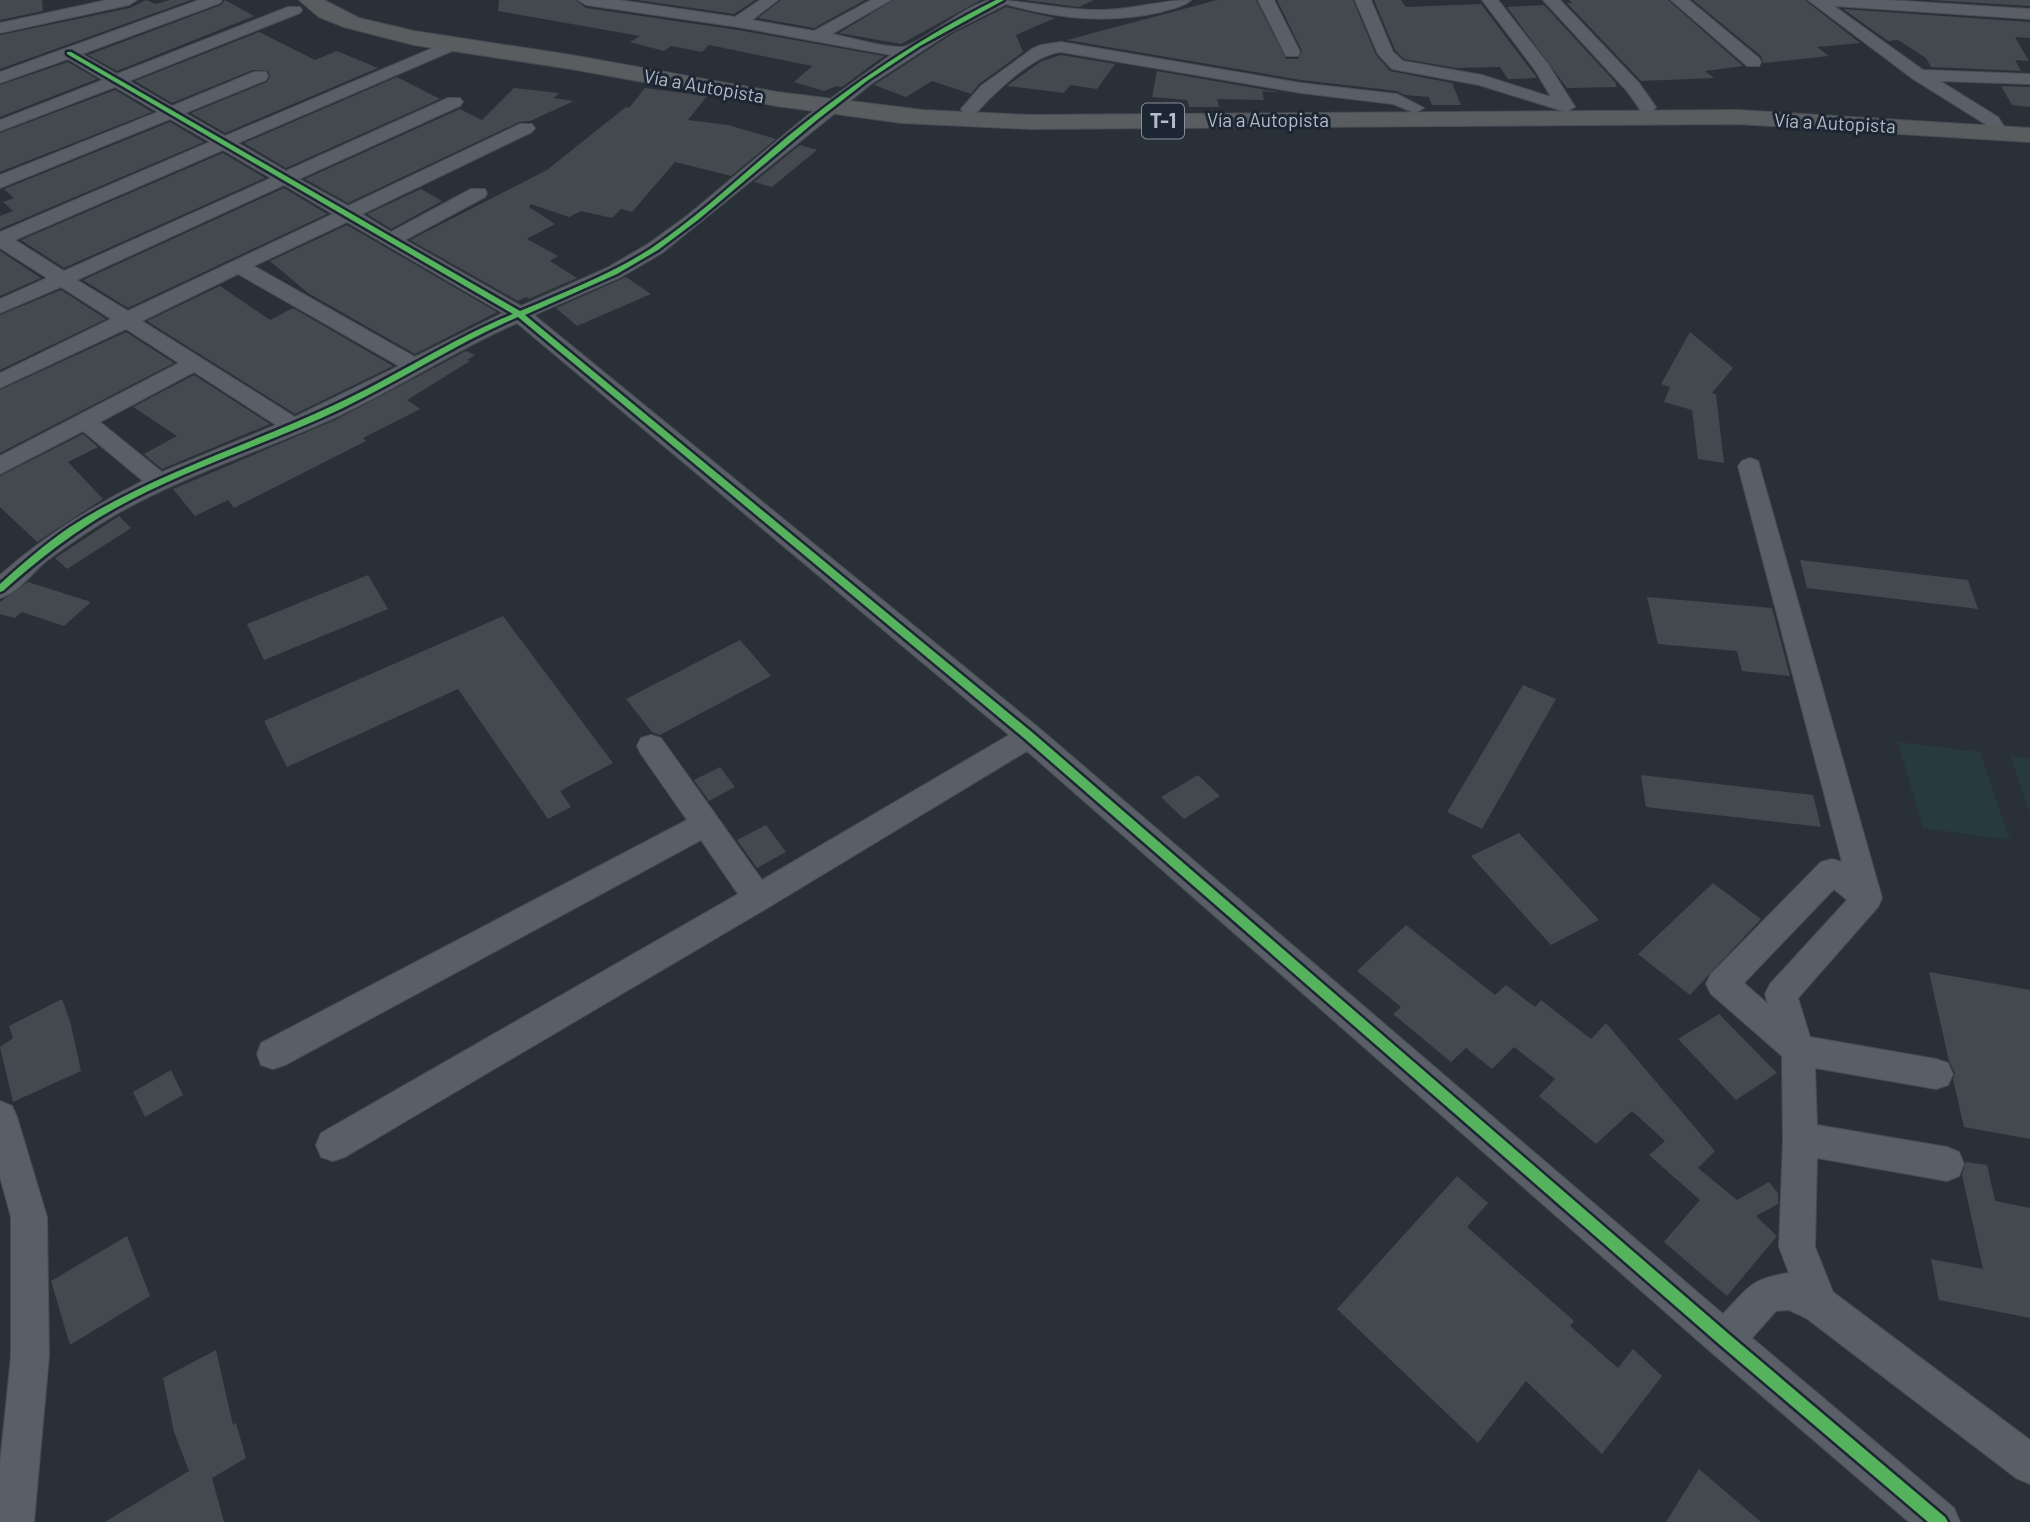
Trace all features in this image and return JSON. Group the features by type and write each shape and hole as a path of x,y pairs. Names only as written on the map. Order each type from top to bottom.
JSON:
{"highway":[{"name":"Vía a Autopista","path":"344,0 349,6 373,16 410,24 836,102 970,109 1732,106 1995,127 2030,135"},
{"name":"Vía a Autopista","path":"307,6 356,24 453,46 529,55 940,119 1030,122 1738,117 1995,127 2030,124"}],"street":[{"path":"0,28 129,0"},
{"path":"0,76 214,0"},
{"path":"275,0 307,6"},
{"path":"586,0 738,22 908,53"},
{"path":"672,0 689,9 692,15"},
{"path":"738,22 769,0"},
{"path":"817,36 883,0"},
{"path":"0,589 27,561 103,509 158,481 293,426 416,367 465,338 632,262 682,229 836,102 908,53 978,10 1001,0"},
{"path":"1010,0 1044,10 1089,14 1147,12 1183,0"},
{"path":"1266,0 1292,52"},
{"path":"1363,0 1386,54 1398,65 1482,80 1566,107"},
{"path":"1490,0 1542,68 1566,107"},
{"path":"1551,0 1633,87 1647,107"},
{"path":"1679,0 1753,62"},
{"path":"1816,0 1915,3 2030,14"},
{"path":"1816,0 1995,127"},
{"path":"0,126 307,6"},
{"path":"970,109 988,90 1038,53 1054,47 1089,14"},
{"path":"0,239 453,46"},
{"path":"1054,47 1301,88 1389,98 1415,108"},
{"path":"69,53 518,313 1030,736 1725,1340 1940,1522"},
{"path":"1919,75 2030,79"},
{"path":"0,182 260,76"},
{"path":"0,307 454,102"},
{"path":"0,381 526,128"},
{"path":"391,239 478,193"},
{"path":"0,239 293,426"},
{"path":"239,266 416,367"},
{"path":"0,466 193,364"},
{"path":"86,422 158,481"},
{"path":"1750,466 1867,898"},
{"path":"333,1145 1030,736"},
{"path":"651,746 758,898"},
{"path":"273,1054 706,824"},
{"path":"1867,898 1832,871 1722,984 1798,1050 1936,1074"},
{"path":"1819,1305 1797,1247 1800,1139 1798,1050 1781,994 1867,898"},
{"path":"0,1117 29,1217 30,1356 14,1522"},
{"path":"1800,1139 1947,1164"},
{"path":"1725,1340 1767,1294 1791,1291 1819,1305 2030,1464"}],"green space":[{"path":"1898,742 1980,752 2010,840 1923,828"},
{"path":"2010,756 2030,759 2030,814"}],"building":[{"path":"0,0 42,0 43,11 0,20"},
{"path":"146,0 156,4 170,0 191,0 0,69 0,35 130,8"},
{"path":"225,0 254,16 117,71 88,55 221,5"},
{"path":"499,0 576,0 586,8 738,30 884,56 842,87 824,91 794,82 812,66 709,45 702,52 671,46 664,51 630,42 640,36 498,11"},
{"path":"637,0 755,0 734,14"},
{"path":"781,0 865,0 814,28 758,18"},
{"path":"893,0 981,0 901,44 839,33"},
{"path":"1025,0 1094,0 1079,7"},
{"path":"1217,0 1256,0 1286,59 1298,59 1302,51 1277,0 1353,0 1376,55 1390,71 1452,83 1461,105 1432,105 1429,97 1405,95 1397,91 1301,80 1067,40"},
{"path":"1374,0 1401,0 1406,7 1481,4 1537,78 1508,79 1500,67 1456,68 1404,59 1395,50"},
{"path":"1569,0 1668,0 1743,66 1705,71 1714,78 1641,81 1567,3 1572,3"},
{"path":"1693,0 1805,0 1860,43 1817,47 1829,56 1763,63 1761,56"},
{"path":"1929,0 2030,0 2030,6"},
{"path":"1544,5 1617,87 1567,88 1507,7"},
{"path":"1006,7 1055,18 1016,35 1023,52 979,84 971,94 932,81 906,97 874,85 952,34"},
{"path":"1843,9 2030,22 2030,38 2015,37 2029,61 2015,60 2021,71 1931,67 1926,58 1898,40 1888,41"},
{"path":"259,32 315,60 337,51 378,68 225,133 191,113 267,82 270,77 268,71 253,70 172,103 135,81"},
{"path":"1061,55 1115,64 1097,89 1070,85 1064,93 1007,86 1040,62"},
{"path":"68,62 97,79 0,117 0,85"},
{"path":"1157,71 1284,93 1262,91 1264,100 1217,99 1219,107 1189,107 1187,100 1152,97"},
{"path":"397,77 440,99 286,168 244,143"},
{"path":"2001,86 2030,87 2030,107 2012,105"},
{"path":"514,88 559,93 554,98 574,101 530,121 519,122 348,203 305,179 460,109 482,120"},
{"path":"645,88 707,96 688,120 728,125 776,139 731,176 675,162 632,212 621,209 612,218 581,211 569,217 531,204 529,207 555,224 527,239 558,256 550,261 577,278 529,299 526,297 518,301 410,240 547,170 626,107 629,108"},
{"path":"115,90 152,112 0,172 0,133"},
{"path":"170,122 204,142 0,229 0,216 13,211 3,202 14,198 4,189"},
{"path":"800,145 817,150 772,187 754,182"},
{"path":"223,153 265,178 64,268 21,240"},
{"path":"284,188 327,214 128,308 83,280"},
{"path":"421,189 442,201 391,229 367,214"},
{"path":"347,225 497,312 415,354 308,293 270,261"},
{"path":"0,251 41,278 0,296"},
{"path":"626,277 651,294 577,326 556,308"},
{"path":"220,286 270,320 293,308 393,366 295,414 147,321"},
{"path":"61,290 106,319 0,370 0,315"},
{"path":"126,332 174,363 0,453 0,390"},
{"path":"1690,332 1733,368 1712,393 1716,394 1724,463 1698,459 1692,410 1664,402 1670,387 1661,384"},
{"path":"466,351 475,355 467,360 470,361 407,400 420,409 363,438 366,441 234,508 228,500 195,516 173,489 335,420"},
{"path":"194,375 270,424 162,469 144,454 177,436 133,407"},
{"path":"83,434 98,447 68,462 103,499 37,542 0,507 0,476"},
{"path":"119,516 131,528 67,569 55,558"},
{"path":"1800,560 1968,580 1978,609 1807,588"},
{"path":"368,575 388,609 264,660 247,624"},
{"path":"28,582 91,602 64,626 22,612 15,618 0,614 0,602"},
{"path":"1647,597 1772,608 1790,676 1742,671 1737,651 1658,644"},
{"path":"503,616 613,763 560,791 571,807 548,819 458,689 287,767 264,721"},
{"path":"740,640 771,676 660,735 652,732 626,699"},
{"path":"1523,685 1556,699 1482,829 1447,812"},
{"path":"720,767 735,787 709,801 694,780"},
{"path":"1198,775 1220,796 1184,819 1161,797"},
{"path":"1641,775 1813,795 1821,827 1646,807"},
{"path":"766,825 786,852 757,868 737,840"},
{"path":"1519,833 1599,920 1551,945 1471,856"},
{"path":"1713,883 1761,919 1690,995 1638,954"},
{"path":"1406,925 1495,995 1506,985 1535,1007 1541,1000 1591,1039 1606,1023 1715,1151 1698,1168 1737,1200 1769,1182 1778,1193 1778,1204 1756,1216 1777,1236 1727,1296 1664,1242 1700,1200 1649,1155 1665,1141 1632,1111 1596,1144 1539,1096 1555,1079 1514,1047 1492,1069 1466,1048 1451,1062 1393,1014 1401,1007 1357,971"},
{"path":"1929,972 2030,990 2030,1139 1964,1127 1953,1079 1955,1073 1949,1061"},
{"path":"62,999 70,1021 81,1071 13,1102 0,1047 13,1038 9,1026"},
{"path":"1719,1014 1777,1073 1736,1100 1678,1039"},
{"path":"171,1070 183,1095 145,1117 133,1092"},
{"path":"1966,1162 1987,1165 1995,1201 2030,1208 2030,1318 1939,1300 1931,1259 1983,1269 1962,1175"},
{"path":"1457,1176 1488,1203 1467,1227 1574,1321 1570,1326 1618,1368 1633,1349 1662,1376 1602,1454 1526,1381 1478,1443 1337,1309"},
{"path":"127,1236 150,1296 70,1345 51,1281"},
{"path":"216,1350 233,1425 236,1423 246,1458 212,1478 224,1522 105,1522 189,1471 174,1432 163,1378"},
{"path":"1699,1469 1761,1522 1666,1522"}],"cycle path":[{"path":"0,589 36,557 112,506 194,467 342,405 468,337 594,283 634,262 695,219 790,138 865,80 945,28 1001,0"},
{"path":"69,53 518,313 1029,736 1725,1340 1940,1522"}]}
